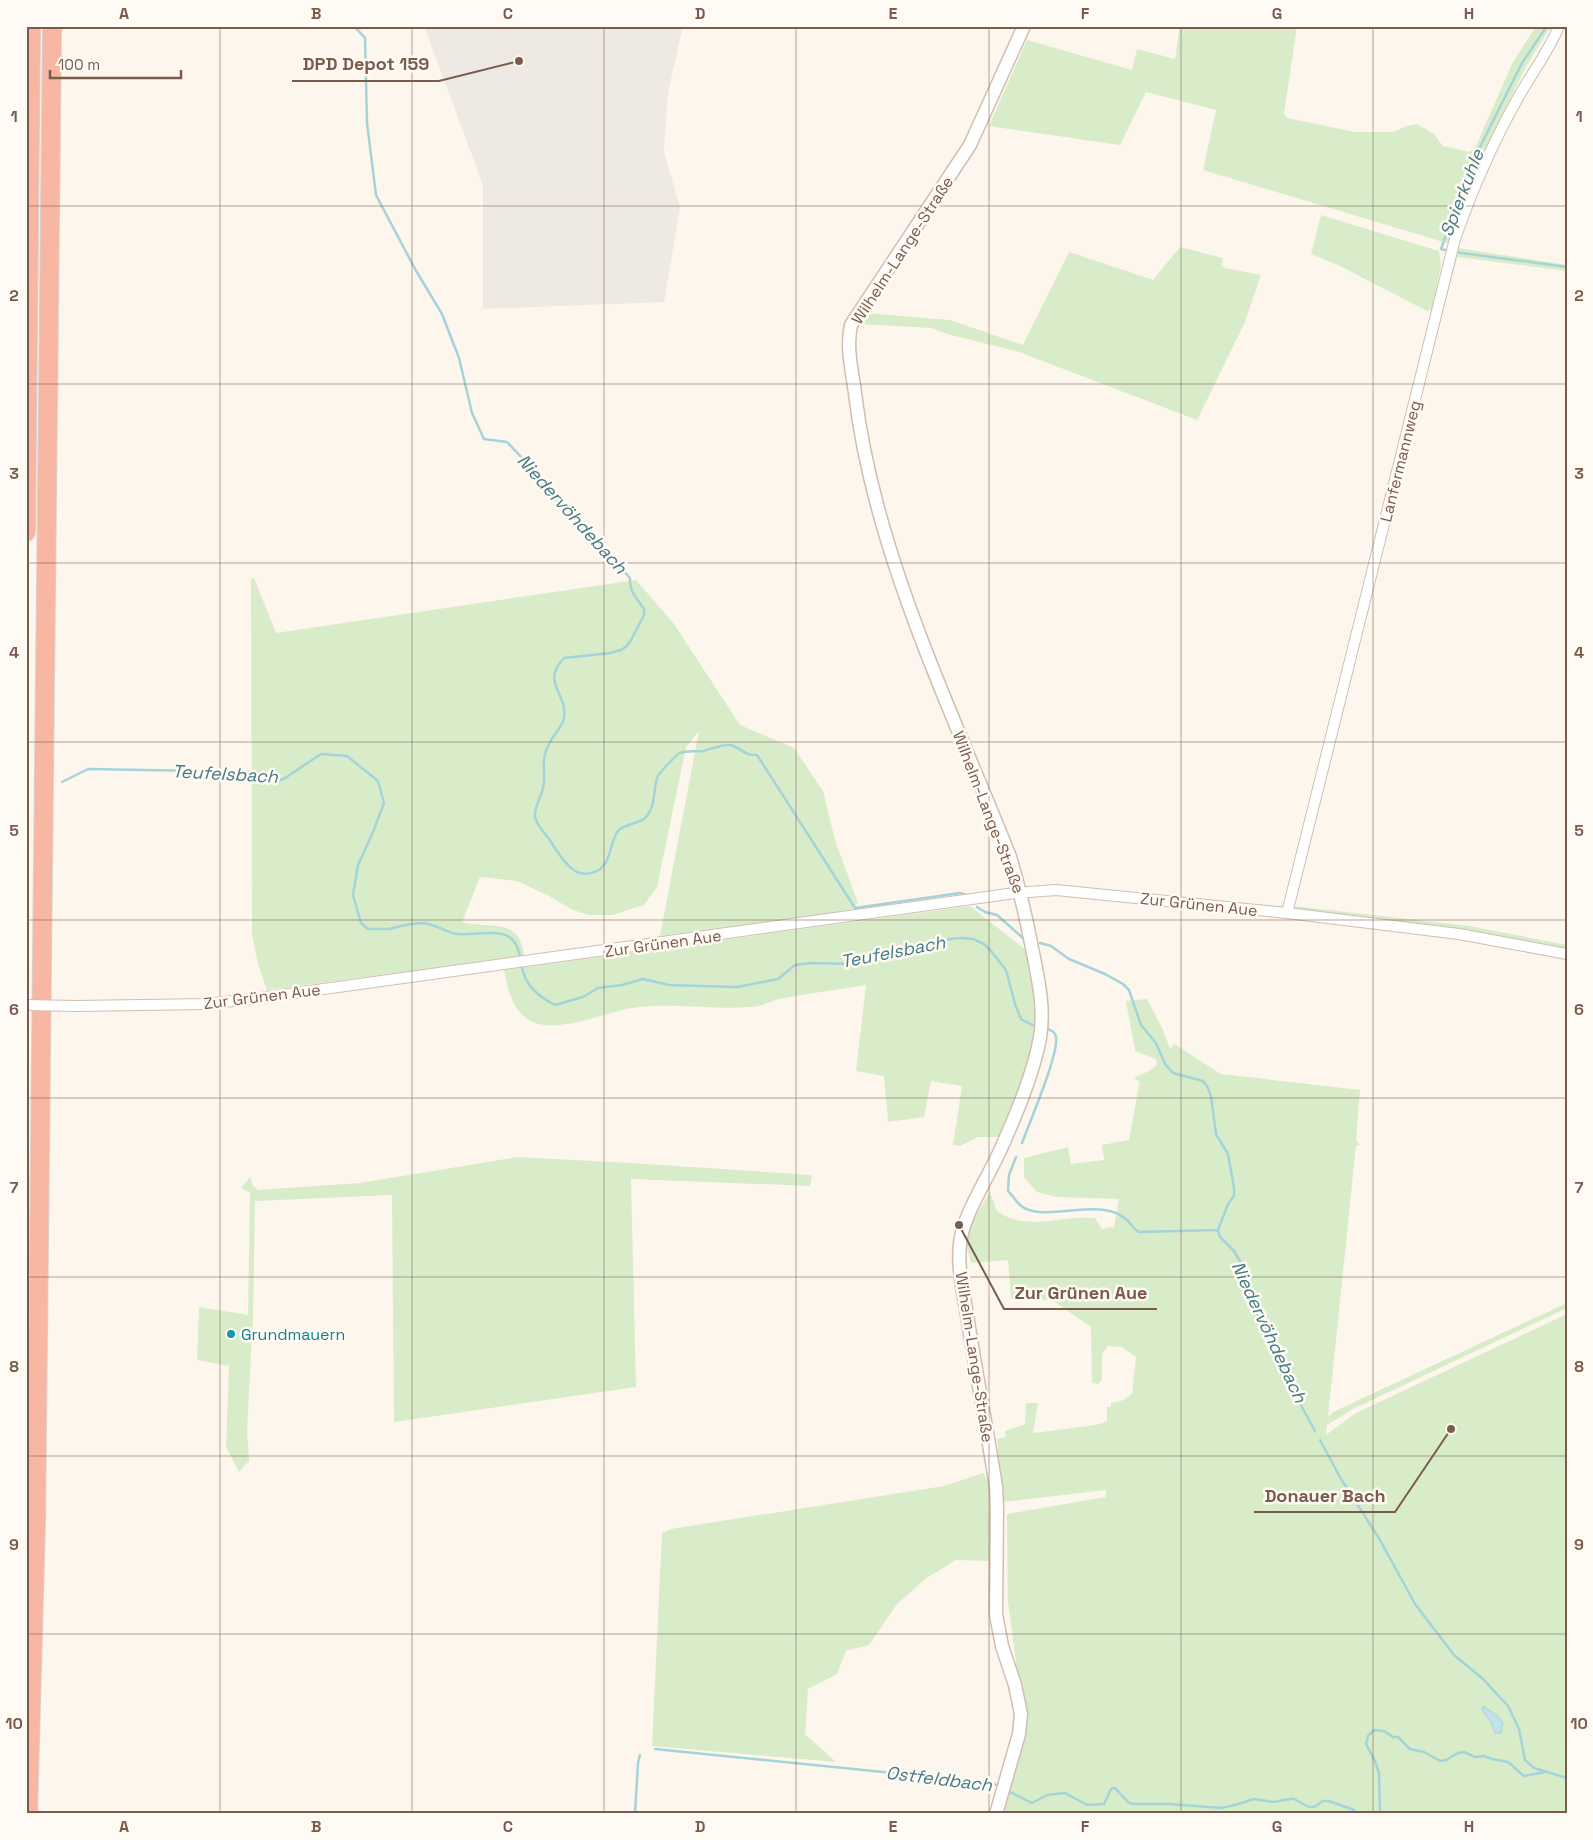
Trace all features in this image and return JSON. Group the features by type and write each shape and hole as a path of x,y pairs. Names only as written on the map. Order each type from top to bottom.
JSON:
{"highway":[{"path":"26,532 31,26"},
{"path":"28,1814 36,1521 52,26"}],"street":[{"name":"Wilhelm-Lange-Straße","path":"996,1814 1019,1734 1021,1714 1015,1685 1002,1646 996,1615 996,1486 969,1328 960,1255 961,1238 967,1218 988,1178 1013,1120 1034,1062 1040,1037 1041,992 1021,892 1010,857 911,610 889,548 868,473 858,420 849,341 851,326 970,145 1024,26"},
{"name":"Lanfermannweg","path":"1287,913 1455,239 1482,167 1518,96 1559,26"},
{"name":"Zur Grünen Aue","path":"26,1005 207,1004 1021,892 1066,891 1287,913 1459,934 1567,954"}],"shaded area":[{"path":"424,26 683,26 668,93 664,152 680,207 664,302 483,309 483,185"}],"green space":[{"path":"1180,26 1297,26 1284,114 1287,118 1355,132 1393,132 1417,124 1434,134 1443,146 1470,152 1475,148 1512,64 1536,26 1551,26 1527,65 1477,166 1450,244 1203,170 1216,110 1146,92 1120,145 989,126 1027,40 1132,70 1137,49 1175,59"},
{"path":"1321,215 1439,251 1441,265 1432,309 1427,311 1338,265 1311,254"},
{"path":"1180,247 1223,258 1222,266 1225,268 1261,275 1244,324 1197,420 1019,352 947,334 931,328 861,324 866,313 950,320 1023,345 1069,252 1153,280"},
{"path":"1458,248 1567,265 1567,271 1457,257 1317,810 1314,814 1294,898 1294,906 1469,926 1567,945 1567,949 1470,931 1297,911 1292,907 1291,903 1454,256 1457,256"},
{"path":"251,578 254,578 276,633 636,580 674,624 740,725 794,748 823,791 835,840 858,903 850,911 660,936 699,731 686,747 657,887 644,905 612,915 588,915 571,909 517,881 480,877 462,922 510,929 521,943 524,956 267,990 258,964 252,935"},
{"path":"970,906 1026,950 1034,992 1036,1019 1033,1049 1029,1064 1001,1137 978,1137 960,1146 953,1145 962,1086 931,1081 924,1117 888,1122 884,1076 856,1071 866,985 779,999 754,1007 647,1006 570,1024 546,1025 535,1023 521,1014 507,986 504,970"},
{"path":"1147,999 1162,1028 1170,1049 1174,1044 1221,1074 1360,1090 1356,1140 1360,1145 1356,1146 1328,1417 1333,1412 1567,1303 1567,1308 1353,1409 1327,1425 1326,1435 1356,1413 1567,1314 1567,1814 1003,1814 1024,1736 1008,1602 1007,1514 1106,1497 1106,1490 1003,1502 997,1439 1006,1437 1005,1431 1025,1424 1026,1403 1038,1403 1033,1433 1096,1425 1107,1421 1107,1407 1111,1407 1111,1403 1121,1401 1132,1394 1136,1357 1122,1347 1108,1346 1102,1354 1102,1379 1098,1384 1092,1383 1091,1327 1052,1300 1011,1299 1008,1260 971,1263 966,1243 973,1221 990,1192 997,1211 1021,1221 1033,1222 1082,1217 1095,1218 1102,1229 1114,1228 1119,1199 1057,1197 1037,1192 1024,1177 1024,1158 1068,1147 1071,1164 1104,1160 1102,1145 1129,1140 1140,1082 1134,1078 1151,1070 1157,1064 1156,1059 1135,1051 1126,1001"},
{"path":"517,1157 812,1175 810,1186 631,1179 636,1387 394,1422 392,1195 255,1201 253,1316 247,1431 249,1461 239,1472 226,1447 229,1366 197,1360 199,1307 248,1315 250,1193 241,1188 250,1177 253,1186 258,1190 360,1183"},
{"path":"983,1473 988,1481 990,1561 956,1560 925,1579 897,1604 869,1645 846,1651 837,1674 808,1689 805,1734 836,1762 652,1746 662,1533 671,1529 944,1486"}],"water":[{"path":"1483,1706 1498,1716 1503,1723 1501,1733 1495,1733 1491,1722 1482,1710"}],"waterway":[{"name":"Niedervöhdebach","path":"354,26 365,38 367,123 376,195 415,269 442,314 459,358 472,413 484,439 507,442 524,460 542,486 574,515 630,578 632,591 644,609 644,615 627,646 610,653 564,658 557,667 554,674 556,688 564,709 564,718 544,756 544,782 535,813 539,826 568,866 581,873 588,874 597,871 608,858 618,831 642,820 649,814 653,804 657,778 675,757 682,752 703,751 731,745 748,754 757,755 855,908 960,893 967,895"},
{"name":"Spierkuhle","path":"1449,251 1441,249 1471,165 1522,63 1547,26"},
{"name":"Spierkuhle","path":"1454,252 1567,267"},
{"name":"Teufelsbach","path":"62,782 88,769 257,772 282,780 321,754 347,756 378,781 384,803 358,865 353,895 361,923 368,929 388,929 422,923 458,934 497,933 512,939 517,946 520,957"},
{"name":"Niedervöhdebach","path":"977,907 985,912 997,915 1024,939"},
{"name":"Teufelsbach","path":"522,967 526,980 534,990 555,1005 583,997 598,988 622,985 643,979 669,985 737,987 778,979 795,965 811,963 853,964 872,957 924,947 950,939 973,939 984,944 1006,970 1021,1019 1034,1026"},
{"name":"Niedervöhdebach","path":"1040,943 1051,946 1069,959 1105,974 1123,984 1129,990 1141,1025 1156,1043 1165,1064 1173,1073 1203,1081 1207,1086 1211,1096 1216,1134 1228,1154 1234,1188 1234,1196 1228,1204 1218,1230 1220,1237 1234,1251 1241,1263 1248,1294 1315,1431"},
{"name":"Teufelsbach","path":"1022,1143 1043,1089 1056,1046 1056,1037 1048,1029"},
{"name":"Teufelsbach","path":"1016,1157 1009,1175 1008,1191 1020,1205 1028,1210 1037,1212 1084,1209 1107,1211 1123,1217 1139,1232 1218,1230"},
{"name":"Niedervöhdebach","path":"1320,1440 1341,1479 1380,1540 1415,1604 1454,1655 1483,1679 1508,1706 1519,1729 1525,1760 1534,1768 1567,1778"},
{"path":"1381,1814 1379,1773 1366,1744 1368,1736 1374,1730 1384,1731 1393,1737 1398,1737 1410,1749 1424,1752 1440,1761 1464,1752 1475,1757 1484,1756 1508,1762 1524,1776 1545,1772"},
{"name":"Ostfeldbach","path":"655,1749 992,1783 1001,1787"},
{"path":"635,1814 640,1755"},
{"name":"Ostfeldbach","path":"1008,1791 1032,1803 1047,1795 1065,1793 1087,1805 1104,1804 1111,1789 1115,1788 1132,1804 1169,1804 1221,1808 1254,1799 1274,1802 1294,1799 1309,1807 1314,1807 1323,1801 1329,1801 1354,1810 1356,1814"},
{"name":"Ostfeldbach","path":"1369,1814 1380,1812"}],"place":[{"name":"DPD Depot 159","path":"519,61"},
{"name":"Zur Grünen Aue","path":"959,1225"},
{"name":"Grundmauern","path":"231,1334"},
{"name":"Donauer Bach","path":"1451,1429"}]}
